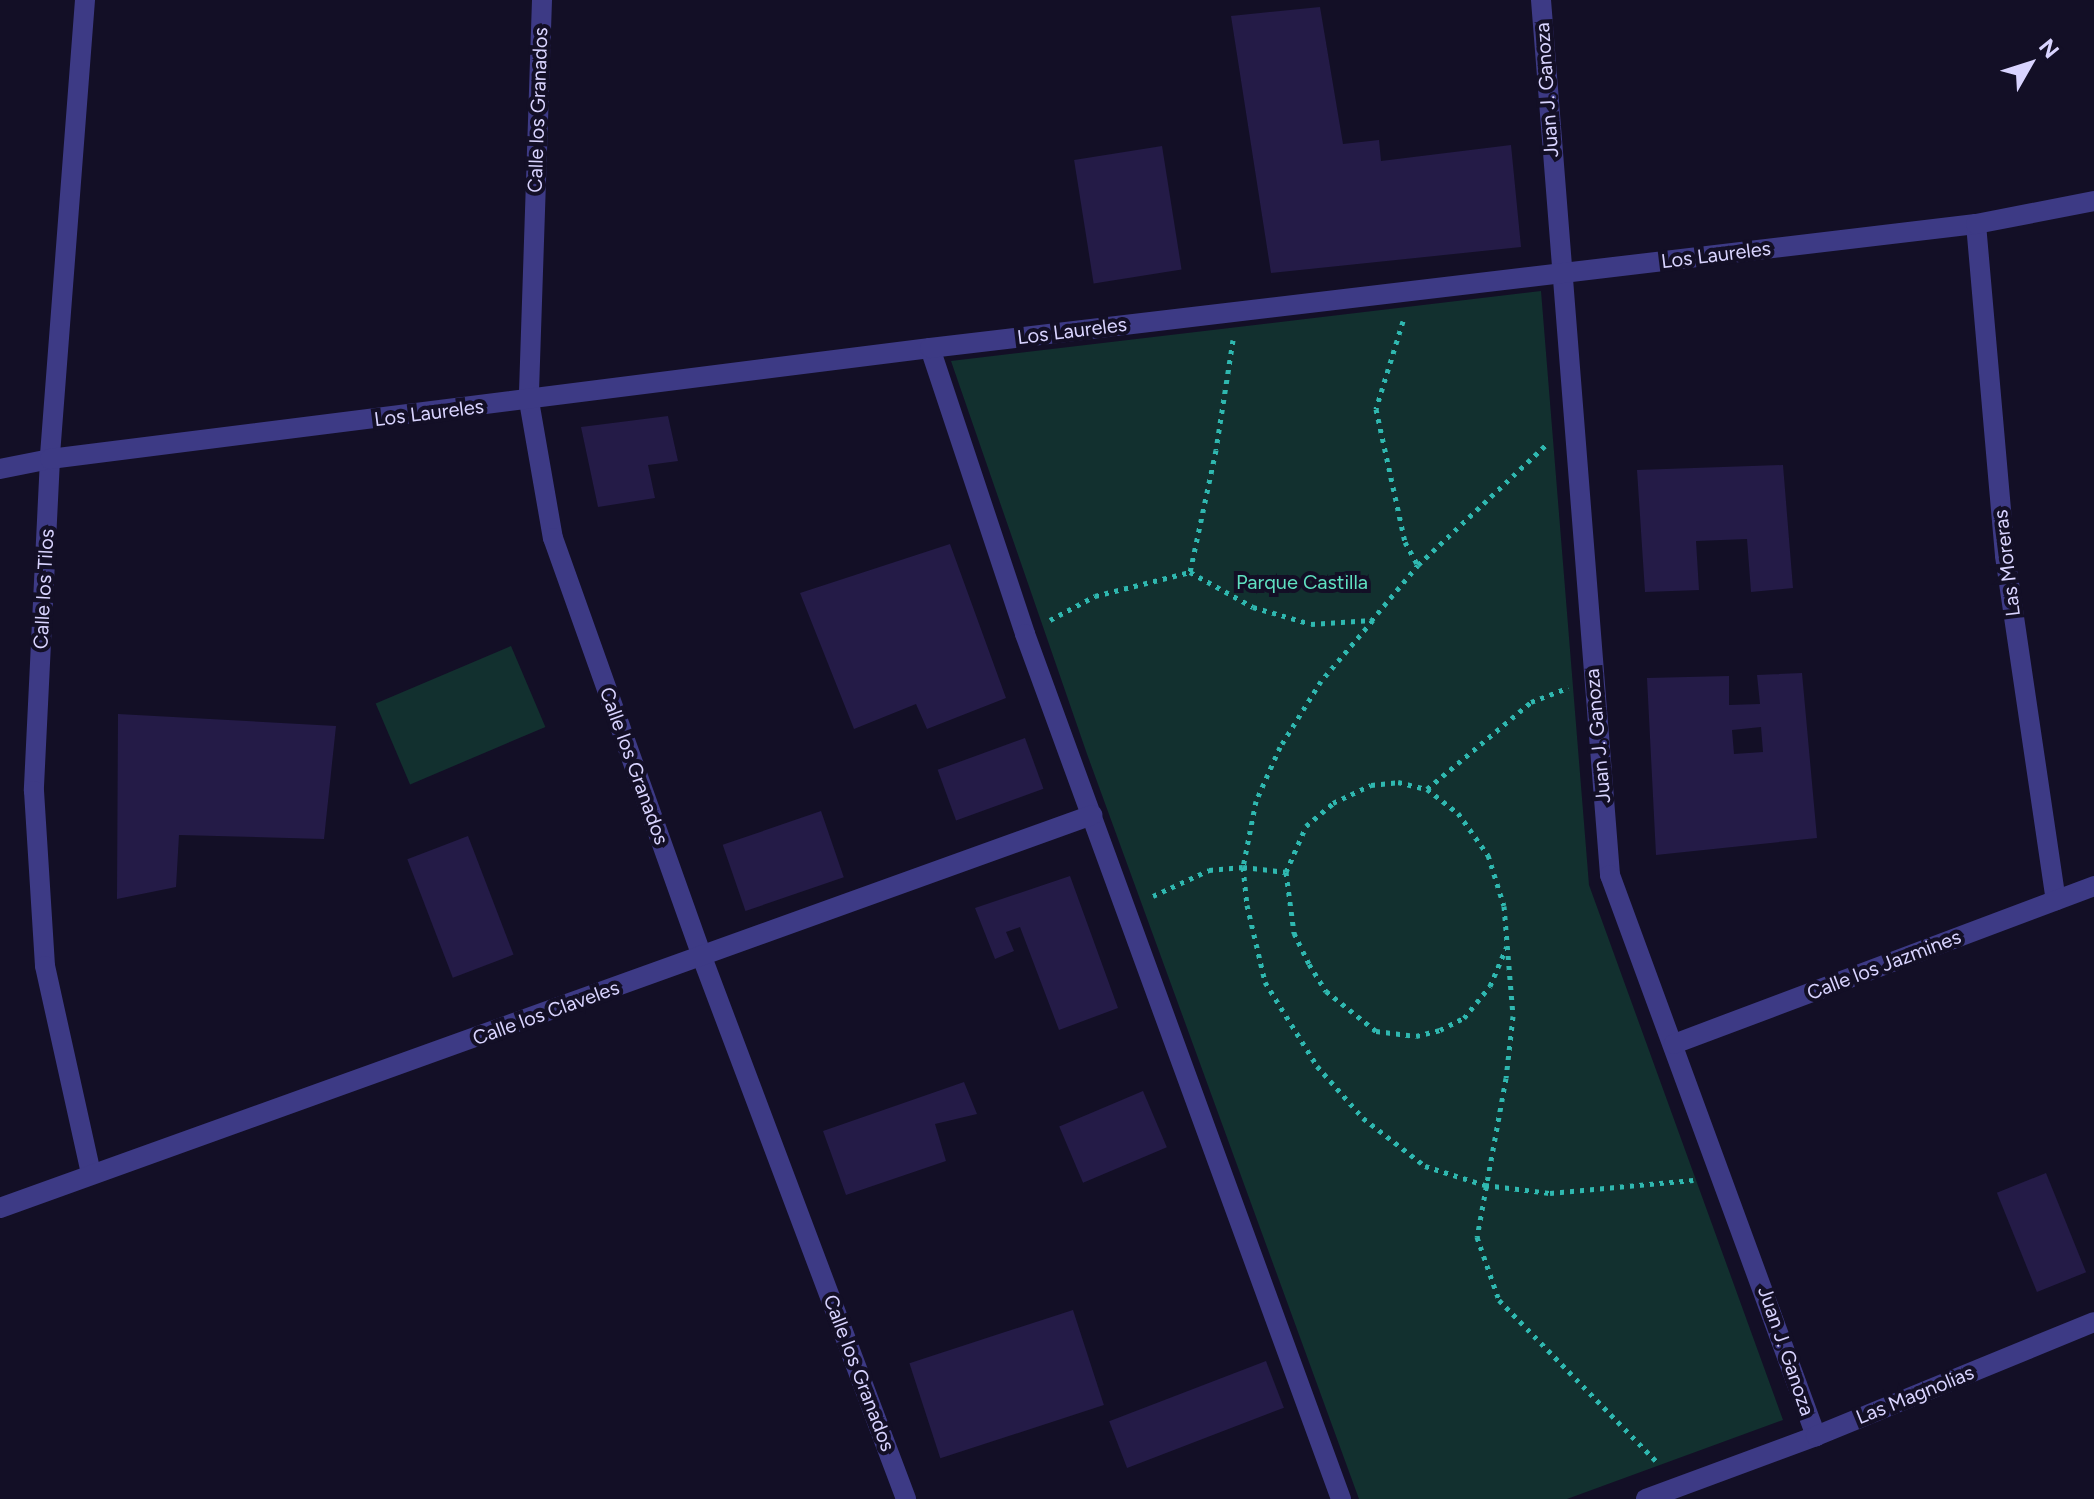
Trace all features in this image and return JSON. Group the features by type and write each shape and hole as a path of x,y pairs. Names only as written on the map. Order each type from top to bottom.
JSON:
{"street":[{"name":"Calle los Tilos","path":"85,0 50,459 34,791 45,966 91,1174"},
{"name":"Calle los Granados","path":"542,0 529,401 553,538 702,957 906,1499"},
{"name":"Juan J. Ganoza","path":"1541,0 1560,274 1610,875 1816,1436"},
{"name":"Los Laureles","path":"0,469 50,459 529,401 930,348 1976,224 2094,201"},
{"name":"Las Moreras","path":"1976,224 2005,556 2056,900"},
{"path":"930,348 1025,634 1341,1499"},
{"name":"Calle los Claveles","path":"0,1208 1092,815"},
{"name":"Calle los Jazmines","path":"1674,1044 2094,886"},
{"name":"Las Magnolias","path":"1646,1499 1816,1436 2094,1322"}],"path":[{"path":"1413,292 1376,409 1405,542 1418,565"},
{"path":"1190,572 1216,450 1236,312"},
{"path":"1574,439 1551,441 1418,565 1321,681 1280,747 1256,801 1243,867 1247,905 1265,982 1317,1066 1363,1118 1425,1166 1485,1185 1550,1193 1694,1180"},
{"path":"1025,634 1095,596 1190,572 1253,607 1311,624 1373,620"},
{"path":"1427,789 1531,702 1594,678"},
{"path":"1507,946 1490,986 1464,1018 1416,1036 1376,1031 1326,991 1294,933 1286,872 1306,826 1333,803 1371,785 1398,782 1427,789 1458,813 1488,855 1504,906 1513,1016 1506,1078 1477,1237 1499,1300 1682,1486"},
{"path":"1128,910 1198,874 1243,867 1286,872"}],"green space":[{"name":"Parque Castilla","path":"1541,291 1589,885 1783,1420 1567,1499 1359,1499 1087,754 951,361"},
{"path":"511,646 545,727 410,784 376,703"}],"building":[{"path":"1320,7 1343,144 1379,140 1381,161 1511,145 1521,247 1271,273 1231,16"},
{"path":"1162,146 1182,269 1094,283 1074,160"},
{"path":"668,416 678,461 648,465 655,498 598,507 581,427"},
{"path":"1783,465 1793,588 1751,592 1747,539 1696,541 1699,590 1645,592 1637,470"},
{"path":"950,544 1006,698 927,729 916,704 854,729 800,593"},
{"path":"1802,673 1817,838 1656,855 1647,678 1729,676 1729,705 1760,704 1757,675","holes":["1761,727 1763,752 1734,754 1732,730"]},
{"path":"118,714 336,726 324,839 179,835 176,887 117,899"},
{"path":"1025,738 1043,789 956,821 938,770"},
{"path":"821,811 844,877 745,911 723,845"},
{"path":"468,836 514,955 453,978 407,859"},
{"path":"1070,876 1118,1008 1059,1030 1020,927 1006,932 1014,951 995,959 975,908"},
{"path":"964,1082 977,1114 935,1124 946,1161 846,1195 823,1131"},
{"path":"1143,1091 1167,1147 1083,1183 1059,1127"},
{"path":"2046,1173 2086,1272 2037,1292 1997,1193"},
{"path":"1073,1310 1104,1405 940,1458 909,1363"},
{"path":"1266,1361 1284,1408 1127,1468 1109,1421"}]}
